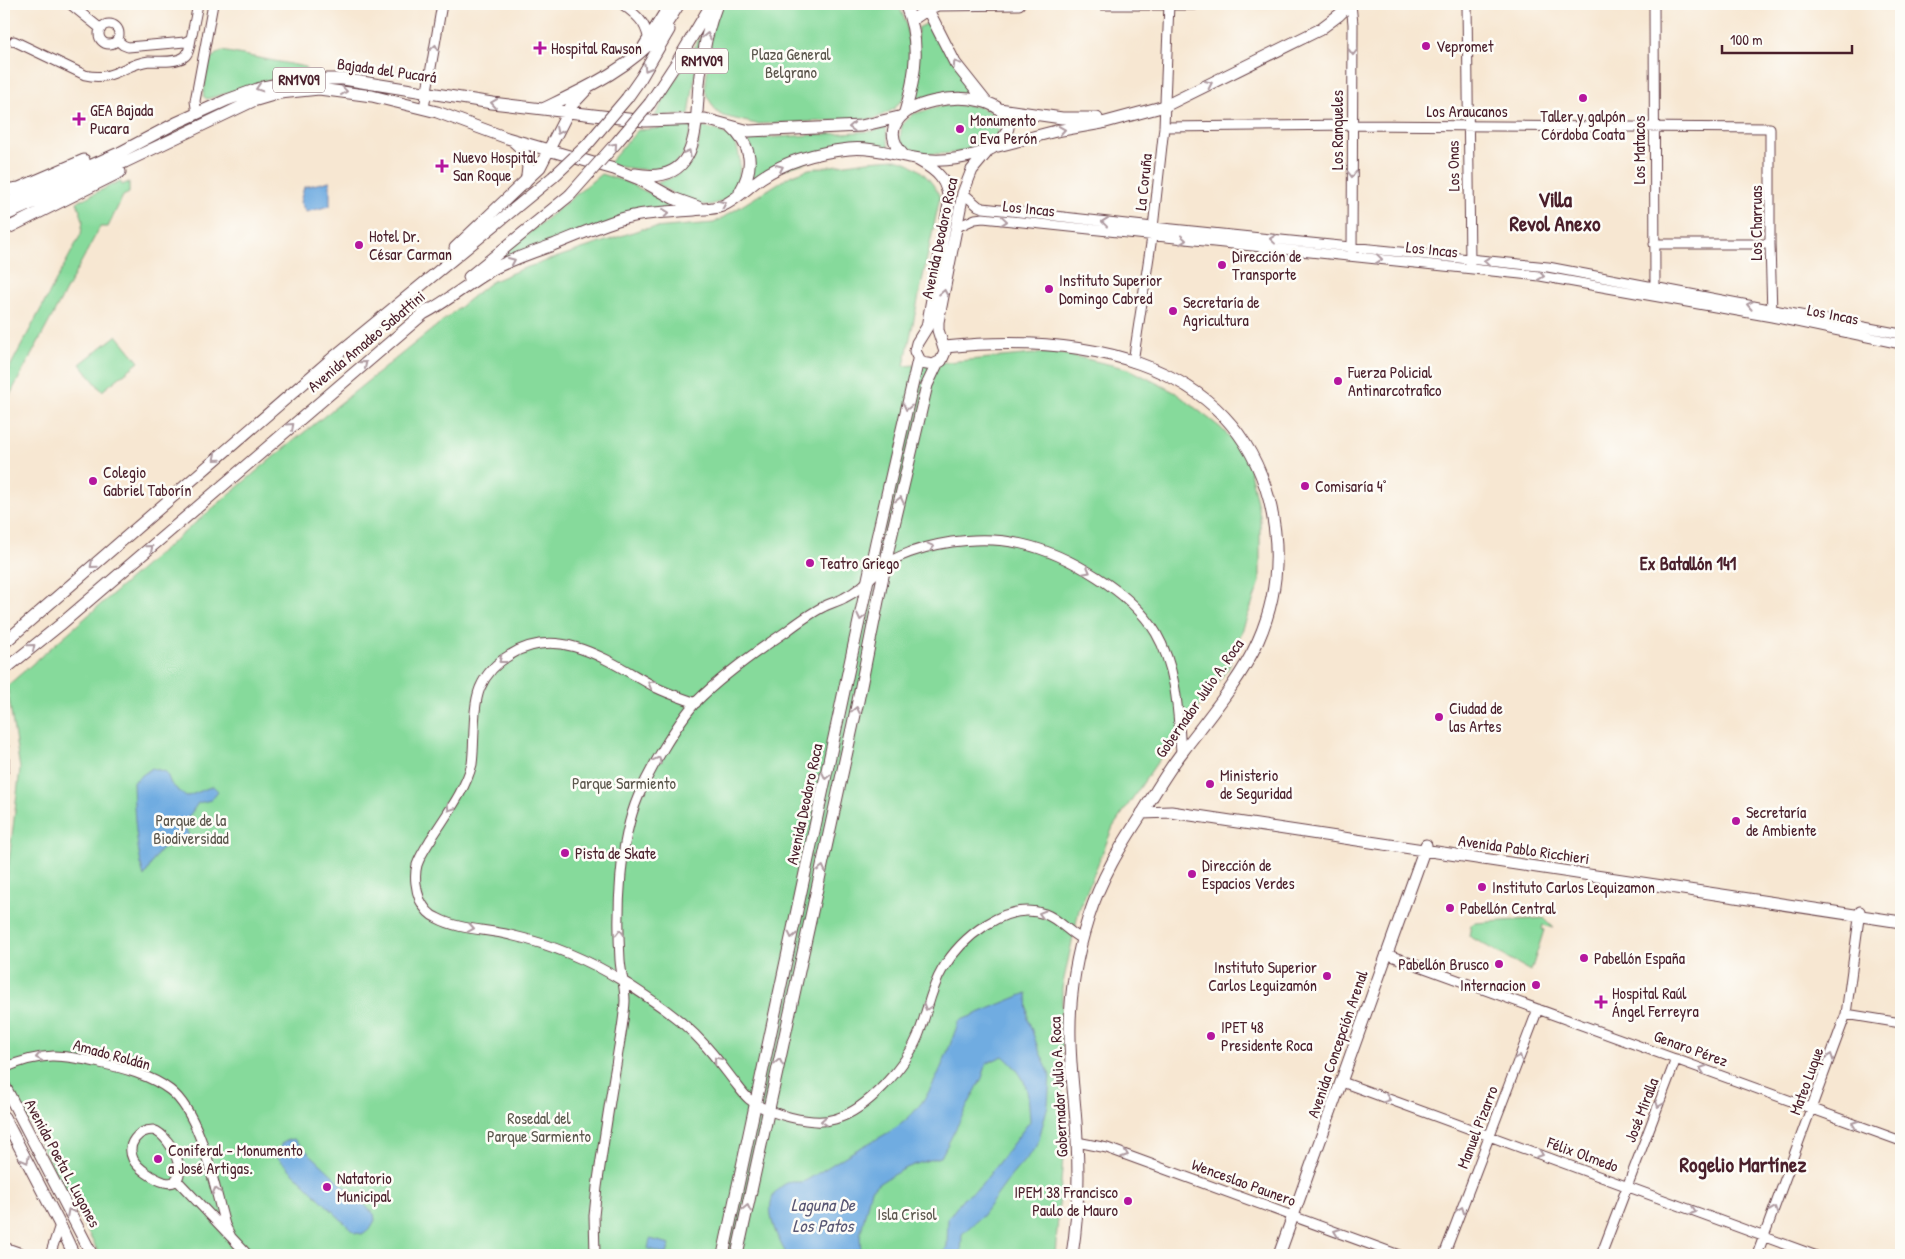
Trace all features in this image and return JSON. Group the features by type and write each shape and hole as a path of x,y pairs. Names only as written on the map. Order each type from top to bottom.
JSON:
{"main road":[{"name":"RN1V09","path":"542,109 587,89 638,54 660,33 679,4"},
{"name":"Avenida Amadeo Sabattini","path":"4,642 239,438 416,288 553,177 587,145 627,98 641,78 684,4"},
{"name":"Avenida Amadeo Sabattini","path":"4,670 150,548 425,312 570,194 650,103 712,4"},
{"name":"RN1V09","path":"614,169 648,175 666,173 683,163 692,148 696,133 700,72 708,32 717,4"},
{"path":"905,4 912,20 915,39 914,76 902,115 895,125 893,137 896,146 909,157"},
{"path":"912,20 926,6 1019,4"},
{"path":"1102,4 1195,4"},
{"path":"425,312 441,304 494,269 592,229 630,217 704,209 723,205 781,167 807,157 848,149 866,148 933,160 956,159 1056,131 1120,118 1165,106 1319,30 1340,15 1351,4"},
{"path":"926,6 955,63 986,102 999,109 1062,118 1120,118"},
{"name":"Bajada del Pucará","path":"4,216 20,203 176,123 263,87 315,78 343,79 568,112 654,121 696,119 714,121 748,130 760,131 861,126 902,115 918,105 944,99 986,102"},
{"path":"416,288 446,256 540,167 574,102 587,89"},
{"name":"Bajada del Pucará","path":"4,204 20,203 125,162 253,101 280,93 326,90 360,94 424,108 511,139 614,169 638,179 673,198 704,209"},
{"path":"994,148 1008,128 1006,119 999,109"},
{"path":"4,190 19,188 176,123"},
{"path":"730,126 743,139 748,155 748,176 739,194"},
{"path":"4,230 156,154 197,127"},
{"path":"511,139 524,151 529,165 525,183"},
{"name":"Avenida Deodoro Roca","path":"737,1255 858,701 886,564 927,385 937,364 944,357 938,322 963,193 972,170 994,148"},
{"name":"Avenida Deodoro Roca","path":"723,1255 869,582 876,542 918,360 915,352 917,343 927,327 948,198 945,182 938,173 909,157"},
{"path":"920,339 931,335 943,344"},
{"name":"Gobernador Julio A. Roca","path":"943,344 1033,344 1064,347 1133,362 1161,372 1186,385 1213,405 1227,419 1247,446 1260,472 1276,528 1277,564 1274,586 1266,620 1257,643 1225,694 1182,752 1116,853 1101,885 1082,939 1071,1002 1070,1036 1078,1142 1076,1224 1072,1255"},
{"path":"918,360 929,366 937,364"},
{"name":"Avenida Pablo Ricchieri","path":"1152,798 1164,805 1428,848"},
{"name":"Avenida Pablo Ricchieri","path":"1142,813 1171,812 1428,848 1859,913 1901,917"},
{"name":"Avenida Concepción Arenal","path":"1286,1255 1296,1217 1428,848"},
{"name":"Avenida Pablo Ricchieri","path":"1859,913 1901,922"},
{"name":"Avenida Poeta L. Lugones","path":"4,1085 92,1255"},
{"name":"Avenida Poeta L. Lugones","path":"4,1116 74,1255"},
{"name":"Avenida Concepción Arenal","path":"1278,1255 1296,1217"}],"street":[{"path":"70,4 101,29"},
{"path":"14,41 85,75 96,78 105,77 146,62 179,60 185,57 188,53 198,4"},
{"path":"198,114 195,101 213,4"},
{"path":"424,108 442,4"},
{"path":"622,4 639,18 646,27 648,37"},
{"path":"638,54 669,4"},
{"name":"La Coruña","path":"1133,362 1153,232 1164,127 1169,4"},
{"name":"Los Ranqueles","path":"1351,4 1353,24 1352,252"},
{"name":"Los Onas","path":"1467,4 1470,263"},
{"name":"Los Matacos","path":"1654,4 1655,291"},
{"path":"106,25 114,26 118,31 117,40 112,44 105,43 100,39 101,29 106,25"},
{"path":"117,40 128,47 185,42 191,39"},
{"name":"Los Araucanos","path":"1164,127 1770,128"},
{"name":"Los Charruas","path":"1770,128 1772,313"},
{"name":"Los Incas","path":"963,193 983,208 1153,232"},
{"name":"Los Incas","path":"957,228 975,219 983,218 1153,232 1470,263 1540,276 1655,291 1772,313 1901,334"},
{"path":"1654,244 1770,244"},
{"name":"Los Incas","path":"1772,313 1901,344"},
{"path":"595,1255 594,1216 625,1002 620,950 621,875 630,821 638,797 659,759 673,735 696,703 750,656 816,611 846,597 869,582 886,564 930,547 967,541 1005,541 1036,548 1092,574 1121,594 1149,622 1161,642 1169,661 1174,684 1182,752"},
{"path":"696,703 666,692 593,653 574,645 560,643 538,644 512,653 492,669 479,690 473,759 469,774 465,785 426,847 417,866 417,886 420,900 426,909 434,918 450,924 513,935 540,943 582,960 624,981 701,1040 747,1098 769,1110 795,1118 821,1122 845,1116 867,1102 890,1077 911,1050 918,1036 942,970 951,957 970,937 988,922 1014,913 1024,911 1036,912 1055,919 1082,939"},
{"path":"4,747 4,770"},
{"name":"Mateo Luque","path":"1757,1255 1846,1014 1859,913"},
{"name":"Genaro Pérez","path":"1389,955 1901,1141"},
{"name":"Manuel Pizarro","path":"1444,1255 1538,1009"},
{"path":"1846,1014 1901,1023"},
{"name":"Amado Roldán","path":"4,1068 35,1057 63,1056 131,1071 169,1089 186,1108 196,1127 225,1225 231,1237"},
{"name":"José Miralla","path":"1601,1255 1676,1059"},
{"name":"Félix Olmedo","path":"1344,1083 1814,1255"},
{"path":"151,1130 164,1135 180,1164 180,1173 176,1179 170,1182 162,1181 135,1162 131,1149 132,1142 138,1135 151,1130"},
{"name":"Wenceslao Paunero","path":"1078,1142 1107,1148 1399,1255"},
{"name":"Amado Roldán","path":"176,1179 248,1255"},
{"path":"50,1255 60,1224"},
{"path":"4,1247 27,1255"}],"green space":[{"name":"Plaza General Belgrano","path":"723,4 898,4 906,22 910,53 909,82 904,97 894,109 875,119 756,124 723,116 716,111 705,89 713,24"},
{"path":"930,22 978,96 944,93 912,104 918,28"},
{"path":"701,35 689,115 655,116"},
{"path":"222,51 306,67 305,71 207,99 203,96 209,63 216,54"},
{"path":"965,105 980,107 986,110 999,120 998,135 985,145 957,153 922,153 905,148 900,138 902,125 913,114 942,106"},
{"path":"692,126 687,145 682,156 676,162 658,169 626,168 608,164 638,130"},
{"path":"701,127 729,136 738,149 740,164 738,180 732,193 728,198 710,205 688,201 657,183 678,174 690,164 697,149"},
{"path":"886,127 889,148 863,144 751,180 748,139 874,131"},
{"name":"Parque Sarmiento","path":"895,159 909,164 922,172 937,190 940,197 904,366 1056,352 1129,369 1176,393 1221,428 1246,454 1260,516 1260,582 1229,667 1156,764 1113,827 1079,910 1062,988 1063,1158 1055,1255 100,1255 4,1077 4,903 20,769 7,686 271,459 491,282 519,270 642,229 714,223 790,176 809,169"},
{"path":"601,174 624,181 680,208 644,212 483,271"},
{"path":"120,181 122,185 129,182 129,193 123,196 108,227 100,227 4,406 4,378 81,234 83,220 77,202"},
{"path":"117,335 139,362 102,391 80,364"},
{"path":"1544,918 1554,928 1543,925 1542,929 1544,930 1531,971 1469,936 1471,925 1475,923"}],"water":[{"path":"330,181 330,206 306,212 300,202 304,187"},
{"path":"152,768 166,772 171,784 186,797 213,786 218,791 211,800 198,803 187,819 186,829 191,841 181,841 167,845 157,855 144,877 136,830 133,782"},
{"name":"Laguna De Los Patos","path":"1027,993 1028,1019 1050,1075 1048,1105 1037,1146 1011,1176 982,1216 962,1234 961,1255 943,1255 947,1246 948,1218 963,1199 980,1187 1030,1121 1025,1084 1017,1071 1003,1056 987,1063 982,1078 941,1157 904,1169 871,1189 860,1236 861,1255 787,1255 778,1238 771,1218 770,1208 772,1199 777,1191 785,1184 807,1180 850,1153 890,1132 902,1123 926,1097 933,1085 959,1021"},
{"name":"Natatorio Municipal","path":"294,1139 374,1214 375,1220 370,1229 362,1234 355,1233 278,1158 281,1144"},
{"path":"650,1239 670,1244 667,1254 648,1249"}],"place":[{"name":"Vepromet","path":"1426,46"},
{"name":"Hospital Rawson","path":"540,48"},
{"name":"Taller y galpón Córdoba Coata","path":"1583,98"},
{"name":"GEA Bajada Pucara","path":"79,119"},
{"name":"Monumento a Eva Perón","path":"960,129"},
{"name":"Nuevo Hospital San Roque","path":"442,166"},
{"name":"Hotel Dr. César Carman","path":"359,245"},
{"name":"Dirección de Transporte","path":"1222,265"},
{"name":"Instituto Superior Domingo Cabred","path":"1049,289"},
{"name":"Secretaría de Agricultura","path":"1173,311"},
{"name":"Fuerza Policial Antinarcotrafico","path":"1338,381"},
{"name":"Colegio Gabriel Taborín","path":"93,481"},
{"name":"Comisaría 4°","path":"1305,486"},
{"name":"Teatro Griego","path":"810,563"},
{"name":"Ciudad de las Artes","path":"1439,717"},
{"name":"Ministerio de Seguridad","path":"1210,784"},
{"name":"Secretaría de Ambiente","path":"1736,821"},
{"name":"Pista de Skate","path":"565,853"},
{"name":"Dirección de Espacios Verdes","path":"1192,874"},
{"name":"Instituto Carlos Lequizamon","path":"1482,887"},
{"name":"Pabellón Central","path":"1450,908"},
{"name":"Pabellón España","path":"1584,958"},
{"name":"Pabellón Brusco","path":"1499,964"},
{"name":"Instituto Superior Carlos Leguizamón","path":"1327,976"},
{"name":"Internacion","path":"1536,985"},
{"name":"Hospital Raúl Ángel Ferreyra","path":"1601,1002"},
{"name":"IPET 48 Presidente Roca","path":"1211,1036"},
{"name":"Coniferal - Monumento a José Artigas.","path":"158,1159"},
{"name":"Natatorio Municipal","path":"327,1187"},
{"name":"IPEM 38 Francisco Paulo de Mauro","path":"1128,1201"}],"district":[{"name":"Villa Revol Anexo","path":"1555,212"},
{"name":"Ex Batallón 141","path":"1688,564"},
{"name":"Rogelio Martínez","path":"1743,1165"}],"park label":[{"name":"Parque de la Biodiversidad","path":"191,829"},
{"name":"Rosedal del Parque Sarmiento","path":"539,1127"},
{"name":"Isla Crisol","path":"907,1214"}]}
